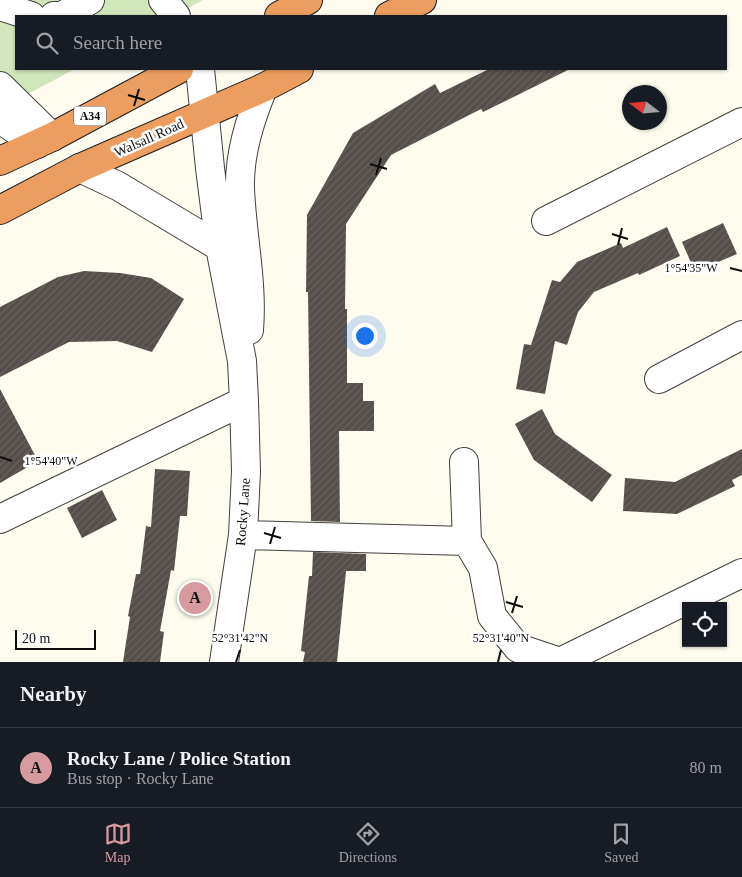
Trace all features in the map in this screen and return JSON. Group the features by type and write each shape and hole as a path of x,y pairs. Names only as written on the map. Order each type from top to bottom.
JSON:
{"highway":[{"path":"392,15 422,0"},
{"name":"A34","path":"0,161 45,140 177,70"},
{"name":"Walsall Road","path":"0,210 80,168 262,88 298,70"}],"street":[{"path":"64,15 90,0"},
{"path":"163,0 175,15"},
{"name":"Rocky Lane","path":"200,70 220,247 242,361 244,401 246,472 243,534 224,662"},
{"path":"0,86 45,140"},
{"name":"Rocky Lane","path":"242,361 250,329 248,274 240,187 250,120 262,88"},
{"path":"0,119 45,140"},
{"path":"546,221 742,122"},
{"path":"80,168 118,186 220,247"},
{"path":"659,379 742,335"},
{"path":"0,519 244,401"},
{"path":"464,462 467,541 483,568 492,616 518,648 560,662 742,573"},
{"path":"243,534 467,541"}],"green space":[{"path":"0,0 203,0 175,15 15,15 15,70 73,70 5,106 0,102"}],"building":[{"path":"487,70 568,70 483,112 481,109 391,155 346,224 345,309 347,309 347,383 363,383 363,401 374,401 374,431 339,431 340,522 311,521 308,292 306,292 307,215 353,133 435,84 440,93"},
{"path":"723,223 737,254 695,272 682,242"},
{"path":"667,227 680,256 639,275 638,273 594,292 578,312 567,345 555,341 545,394 516,389 524,344 531,345 552,280 560,282 577,262 621,243 623,248"},
{"path":"84,271 120,273 151,278 184,299 152,352 117,341 69,342 0,377 0,307 58,277"},
{"path":"0,389 38,461 0,483"},
{"path":"542,409 555,434 612,475 592,502 534,460 515,424"},
{"path":"742,449 742,475 732,480 735,486 677,514 623,511 625,478 675,482"},
{"path":"155,469 190,471 187,516 180,516 174,571 171,570 160,631 164,632 160,662 123,662 130,617 128,616 136,574 140,574 146,526 151,527"},
{"path":"102,490 117,520 82,538 67,508"},
{"path":"313,552 366,554 366,571 346,571 337,662 303,662 305,652 301,651 309,576 312,576"}],"place":[{"name":"Rocky Lane / Police Station","path":"195,598"}]}
